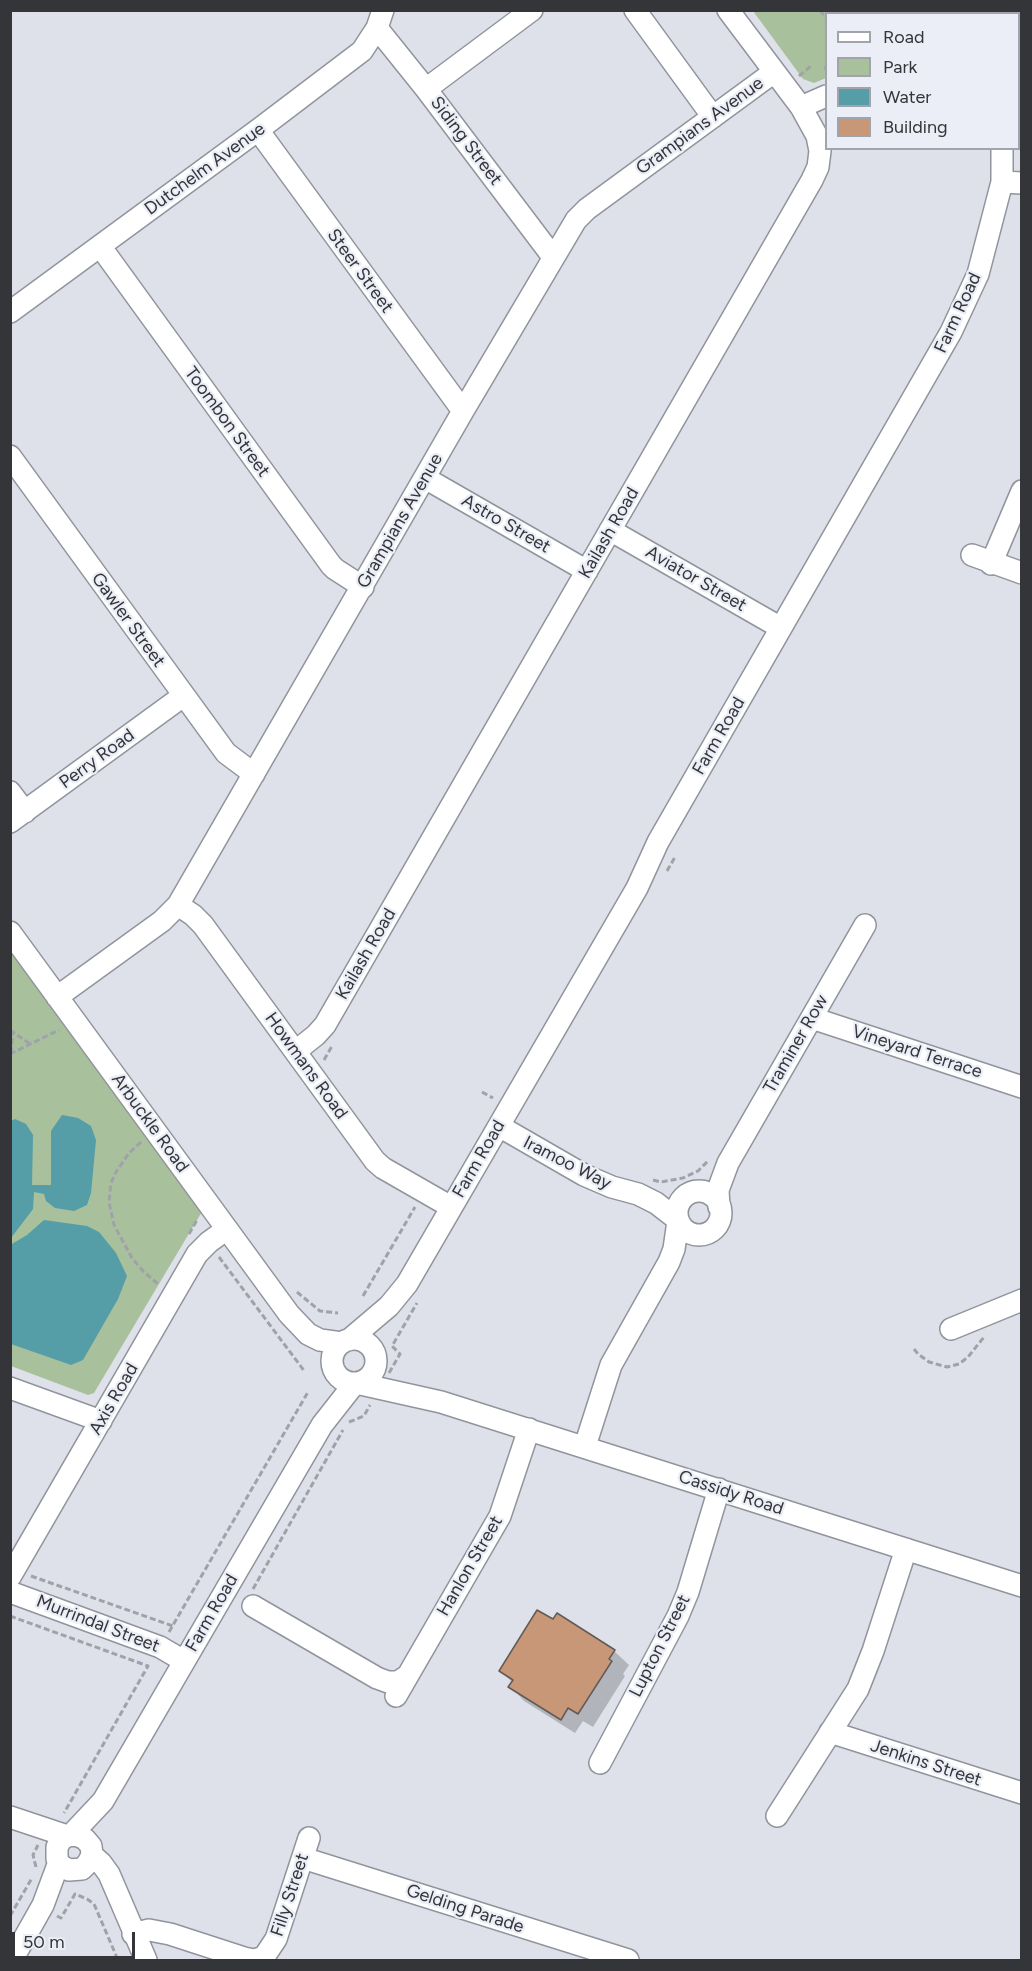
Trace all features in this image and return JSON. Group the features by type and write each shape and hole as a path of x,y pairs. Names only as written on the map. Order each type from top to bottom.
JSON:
{"street":[{"path":"426,89 532,10"},
{"path":"635,10 712,117"},
{"name":"Kailash Road","path":"296,1051 325,1025 818,167 820,151 817,136 801,107 728,10"},
{"name":"Siding Street","path":"380,19 426,89 553,257"},
{"name":"Dutchelm Avenue","path":"10,312 362,51 380,19"},
{"name":"Grampians Avenue","path":"57,997 162,921 178,905 363,587 462,411 576,220 587,209 774,72"},
{"path":"801,107 825,96"},
{"name":"Steer Street","path":"258,130 462,411"},
{"name":"Farm Road","path":"345,1341 389,1306 406,1284 637,888 658,842 951,332 978,274 1012,182 1003,150"},
{"name":"Toombon Street","path":"100,246 331,565 363,587"},
{"name":"Gawler Street","path":"10,456 226,753 254,774"},
{"name":"Astro Street","path":"425,478 587,571"},
{"path":"992,564 1022,491"},
{"name":"Aviator Street","path":"610,531 781,628"},
{"path":"972,555 1022,573"},
{"name":"Perry Road","path":"18,817 183,696"},
{"path":"10,792 18,817"},
{"name":"Howmans Road","path":"178,905 203,925 375,1161 383,1168 451,1207"},
{"name":"Traminer Row","path":"691,1193 712,1179 721,1157 812,1018 865,926"},
{"name":"Arbuckle Road","path":"10,932 289,1314 308,1334 320,1340 345,1341"},
{"name":"Vineyard Terrace","path":"812,1018 1022,1086"},
{"name":"Iramoo Way","path":"504,1117 584,1175 612,1187 641,1186 661,1197 691,1193"},
{"name":"Traminer Row","path":"719,1207 721,1157"},
{"name":"Iramoo Way","path":"641,1186 656,1203 678,1220"},
{"path":"585,1446 611,1365 669,1262 674,1249 677,1210 680,1202 691,1193 700,1191 709,1194 719,1207 718,1223 669,1262"},
{"path":"678,1220 688,1232 704,1234"},
{"name":"Axis Road","path":"21,1576 101,1421 198,1254 209,1242 227,1229"},
{"path":"951,1329 1022,1300"},
{"name":"Farm Road","path":"375,1355 389,1306"},
{"name":"Arbuckle Road","path":"289,1314 296,1333 334,1370"},
{"path":"345,1341 363,1341 375,1355 373,1372 369,1377 356,1383 343,1380 334,1370 332,1354 345,1341"},
{"name":"Cassidy Road","path":"375,1355 391,1376 441,1402"},
{"name":"Farm Road","path":"322,1425 334,1370"},
{"name":"Farm Road","path":"12,1960 43,1906 75,1860 103,1801 322,1425 356,1383"},
{"name":"Cassidy Road","path":"356,1383 441,1402 1022,1586"},
{"path":"10,1388 101,1421"},
{"name":"Hanlon Street","path":"396,1696 500,1516 529,1429"},
{"name":"Lupton Street","path":"600,1762 678,1616 688,1592 719,1489"},
{"path":"777,1816 858,1689 906,1549"},
{"name":"Murrindal Street","path":"10,1592 160,1647 184,1660"},
{"path":"253,1606 377,1678 388,1682 398,1682 407,1676"},
{"name":"Jenkins Street","path":"830,1732 1022,1793"},
{"name":"Farm Road","path":"75,1860 56,1851 58,1844 69,1836 103,1801"},
{"path":"15,1819 43,1834 118,1898 146,1960"},
{"path":"43,1834 69,1836"},
{"name":"Filly Street","path":"133,1934 149,1930 170,1934 244,1958 254,1960 264,1957 276,1939 306,1848"},
{"name":"Gelding Parade","path":"306,1848 628,1960"}],"path":[{"path":"12,1031 11,1053 59,1030"},
{"path":"12,1031 30,1044"},
{"path":"482,1092 504,1117"},
{"path":"141,1142 129,1153 116,1172 111,1183 109,1202 114,1225 132,1258 159,1285"},
{"path":"641,1186 683,1178 721,1157"},
{"path":"363,1296 424,1192"},
{"path":"914,1349 922,1357 937,1365 947,1367 968,1357 984,1336 993,1332"},
{"path":"160,1647 308,1392"},
{"path":"21,1576 172,1626"},
{"path":"10,1616 148,1666 173,1680"},
{"path":"10,1916 37,1869 33,1855 51,1816 55,1818 63,1814 148,1666"},
{"path":"43,1906 61,1918 75,1894 94,1904 118,1960"}],"green space":[{"path":"948,10 949,12 825,12 825,78 814,83 803,79 753,11"},
{"path":"10,946 203,1210 94,1393 88,1395 11,1366"}],"water":[{"path":"62,1115 78,1118 91,1126 96,1140 91,1193 87,1205 74,1211 55,1208 46,1201 44,1194 34,1192 33,1209 11,1238 11,1121 15,1119 26,1124 33,1135 32,1185 51,1185 51,1131"},
{"path":"44,1220 87,1226 99,1232 116,1253 127,1276 118,1299 83,1360 71,1365 11,1344 11,1242 12,1244 27,1235"}],"building":[{"path":"537,1610 553,1619 557,1613 615,1650 609,1659 612,1661 578,1714 568,1708 561,1720 508,1687 513,1680 499,1671"}]}
